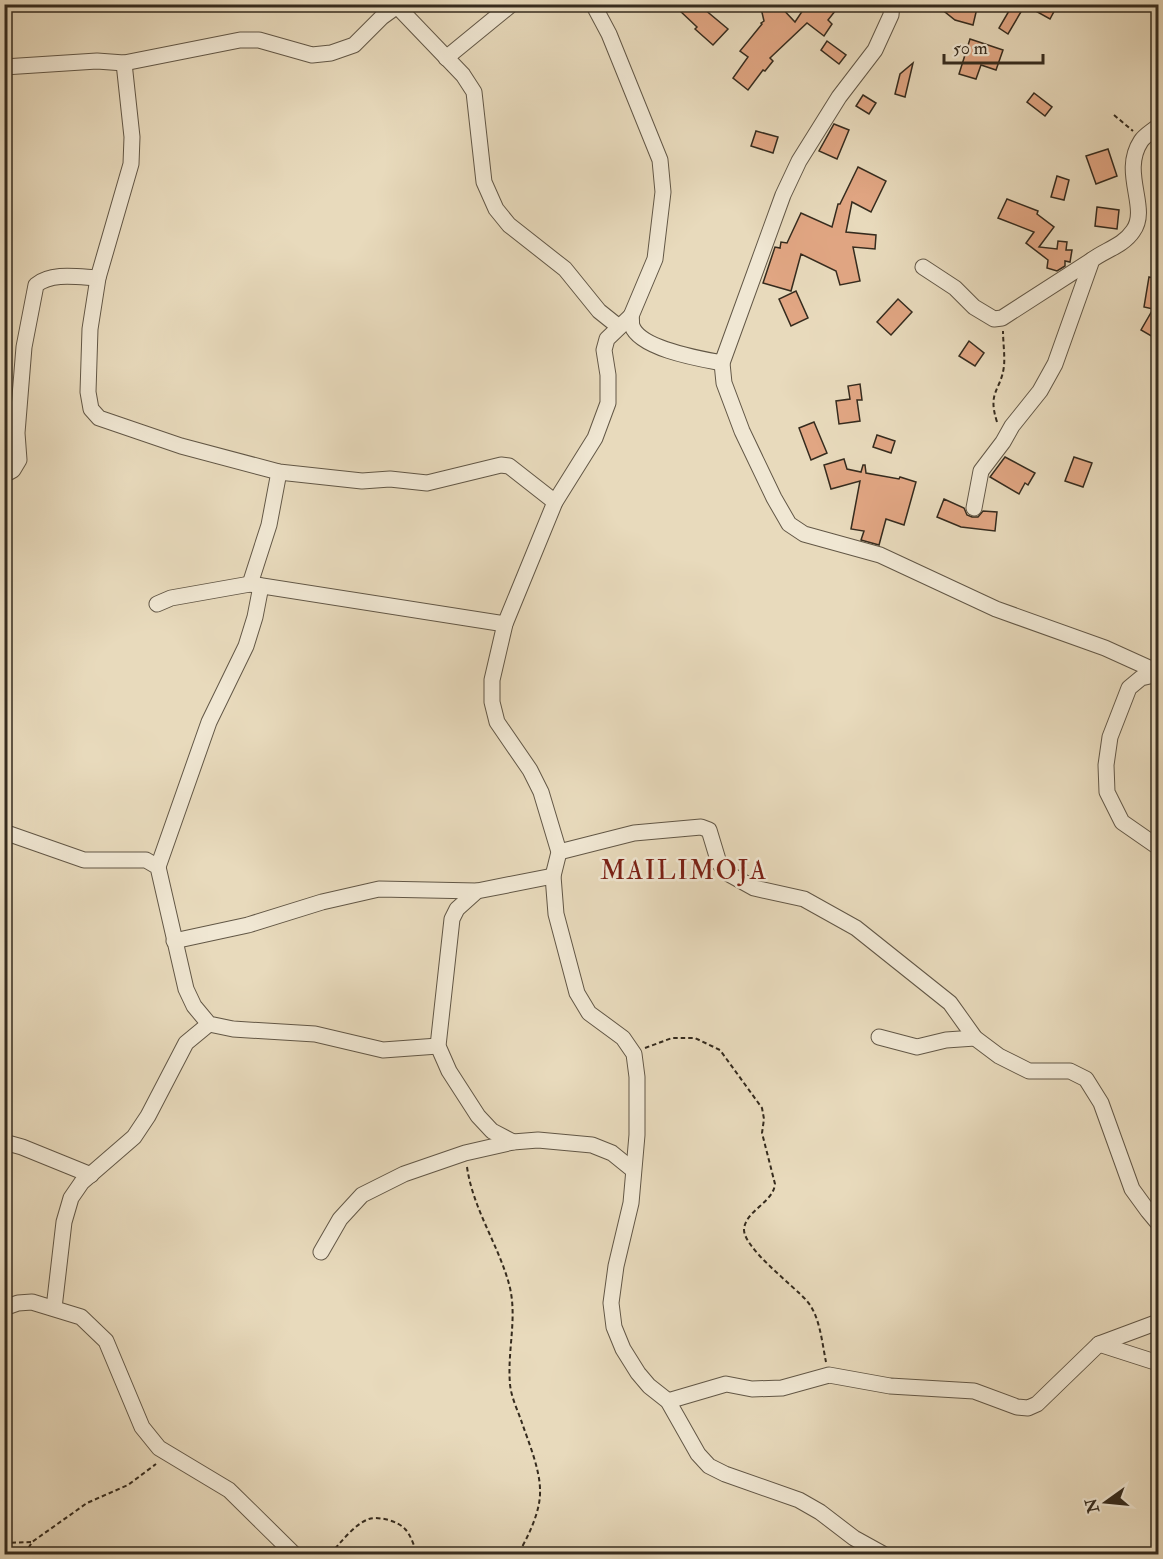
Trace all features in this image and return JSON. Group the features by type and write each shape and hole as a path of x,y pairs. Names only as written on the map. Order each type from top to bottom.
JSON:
{"street":[{"path":"446,58 512,4"},
{"path":"593,4 609,34 660,160 663,192 655,259 631,316 607,339 604,350 608,375 608,403 595,438 555,502 505,624 492,680 492,702 497,723 530,770 541,792 559,852 553,876 556,914 577,993 589,1013 623,1038 634,1054 637,1077 637,1135 632,1203 616,1266 611,1303 614,1328 622,1349 649,1386 668,1401 698,1454 710,1466 725,1474 799,1500 820,1512 854,1538 883,1554"},
{"path":"892,4 891,15 875,50 839,98 799,161 783,195 722,363 724,383 742,432 789,524 804,534 879,555 996,609 1105,648 1158,673"},
{"path":"4,67 97,61 124,63 240,40 259,40 312,55 331,54 354,45 382,17 397,6 463,75 474,92 484,182 496,209 509,225 565,269 599,312 619,327"},
{"path":"124,63 132,137 131,164 98,278 90,329 88,392 91,409 99,418 181,446 279,472 362,481 390,479 427,483 501,465 509,466 555,502"},
{"path":"923,267 955,288 974,307 994,319 1002,318 1104,250 1121,244 1134,231 1140,218 1132,173 1134,154 1142,139 1158,126"},
{"path":"974,508 981,471 1040,391 1055,364 1092,260"},
{"path":"4,475 13,470 19,460 17,433 24,347 36,285 43,279 56,277 98,278"},
{"path":"599,312 607,339"},
{"path":"631,316 632,326 638,335 649,342 689,357 722,363"},
{"path":"279,472 256,585 255,617 246,646 208,722 158,867 186,989 194,1006 209,1024 233,1029 315,1034 383,1050 438,1046"},
{"path":"157,604 171,598 256,585 505,624"},
{"path":"1158,673 1142,678 1129,688 1110,736 1106,765 1107,792 1122,822 1158,847"},
{"path":"559,852 633,833 701,827 709,830 719,863 727,873 754,888 804,898 856,928 950,1003 975,1038 999,1056 1029,1071 1070,1071 1086,1079 1101,1103 1132,1189 1158,1223"},
{"path":"4,832 84,860 146,860 158,867"},
{"path":"174,941 248,925 322,902 379,889 477,891 553,876"},
{"path":"477,891 458,909 452,920 438,1046 449,1071 478,1116 492,1131 513,1142"},
{"path":"54,1308 64,1222 71,1198 82,1182 134,1137 148,1116 186,1043 209,1024"},
{"path":"879,1038 917,1047 946,1040 975,1038"},
{"path":"321,1252 340,1219 362,1195 404,1174 465,1153 513,1142 538,1140 592,1145 612,1153 633,1170"},
{"path":"4,1142 91,1175"},
{"path":"4,1308 32,1302 81,1317 106,1341 142,1427 159,1448 229,1490 294,1554"},
{"path":"668,1401 726,1384 752,1389 782,1388 829,1375 890,1386 974,1391 1017,1407 1028,1408 1037,1404 1099,1344 1158,1322"},
{"path":"1099,1344 1158,1362"}],"path":[{"path":"1114,115 1142,139"},
{"path":"1002,318 1004,367 994,393 993,408 1004,442"},
{"path":"634,1054 672,1038 694,1038 720,1050 762,1108 764,1119 762,1133 775,1184 774,1192 747,1220 744,1228 745,1238 762,1258 808,1302 814,1312 829,1375"},
{"path":"465,1153 477,1208 502,1262 514,1305 509,1370 510,1389 531,1448 540,1489 539,1505 518,1554"},
{"path":"25,1554 32,1542 87,1503 128,1485 168,1455"},
{"path":"330,1554 356,1528 369,1519 383,1518 404,1528 417,1554"},
{"path":"4,1543 32,1542"}],"building":[{"path":"684,4 698,4 728,29 713,45 679,10"},
{"path":"760,4 778,4 795,22 807,4 828,4 836,10 828,20 832,24 824,36 807,23 770,58 773,61 748,90 733,78 748,57 740,51 764,21"},
{"path":"935,4 978,4 973,25 955,20"},
{"path":"1013,4 1058,4 1050,19 1025,5 1008,34 999,28"},
{"path":"970,39 1003,50 996,70 981,65 976,79 959,74"},
{"path":"827,41 846,55 839,64 821,50"},
{"path":"913,63 905,97 895,94 900,74"},
{"path":"1034,93 1052,107 1045,116 1027,102"},
{"path":"863,95 876,103 869,114 856,106"},
{"path":"834,124 849,130 837,159 819,151"},
{"path":"756,131 778,137 773,153 751,146"},
{"path":"1108,149 1117,176 1096,184 1086,156"},
{"path":"858,167 886,181 871,212 852,202 846,232 876,235 875,249 853,247 860,281 840,285 836,271 801,254 791,291 763,283 775,247 780,248 781,242 787,243 801,213 832,227 838,204"},
{"path":"1057,176 1069,180 1064,200 1051,197"},
{"path":"1007,199 1038,211 1037,214 1054,227 1039,247 1057,249 1058,241 1067,242 1066,250 1072,250 1070,262 1065,261 1065,266 1057,271 1047,268 1048,260 1026,243 1034,232 998,218"},
{"path":"1097,207 1119,210 1117,229 1095,226"},
{"path":"1149,277 1158,279 1158,337 1154,335 1153,337 1141,330 1153,309 1144,307"},
{"path":"796,291 808,318 791,326 779,299"},
{"path":"898,299 912,312 891,335 877,322"},
{"path":"969,341 984,353 975,366 959,356"},
{"path":"860,384 862,400 857,400 860,421 839,424 836,401 850,399 848,386"},
{"path":"814,422 827,453 811,460 799,428"},
{"path":"877,435 895,441 891,453 873,447"},
{"path":"1005,457 1035,473 1028,485 1025,483 1019,494 990,477"},
{"path":"1074,457 1092,463 1083,487 1065,481"},
{"path":"844,459 847,469 861,472 865,465 866,473 899,479 900,477 916,482 904,525 886,519 879,545 861,540 864,531 851,529 860,481 831,489 824,465"},
{"path":"944,499 964,508 967,515 972,517 978,517 983,511 997,512 995,531 961,527 937,517"}],"district":[{"name":"MAILIMOJA","path":"684,871"}]}
